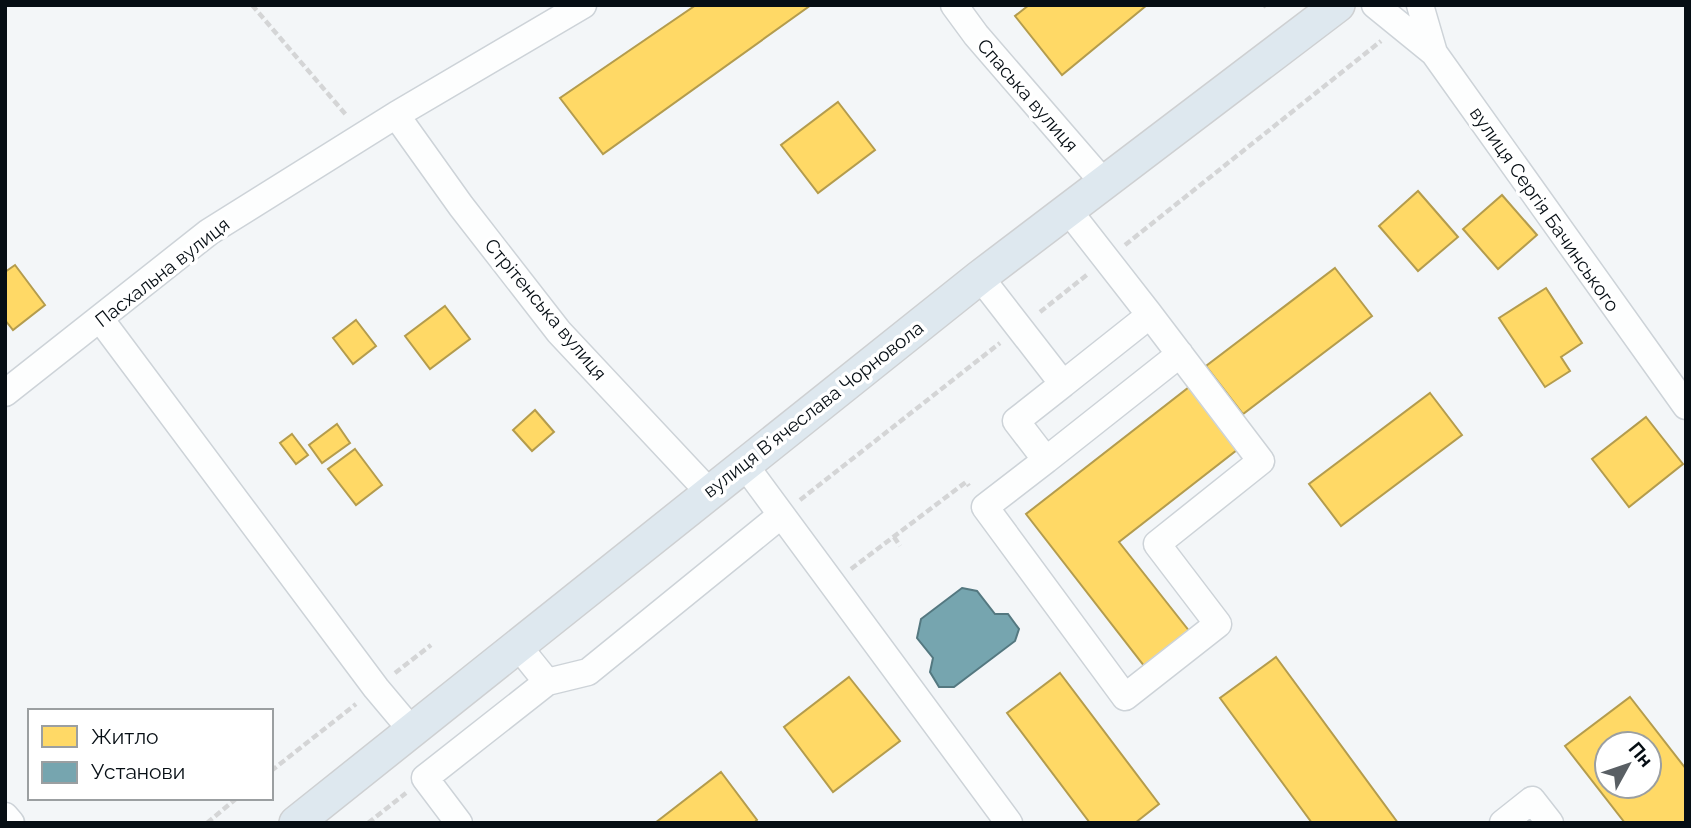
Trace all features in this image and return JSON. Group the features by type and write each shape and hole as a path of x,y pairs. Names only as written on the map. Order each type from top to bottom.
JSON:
{"main road":[{"name":"вулиця Вʼячеслава Чорновола","path":"296,823 980,277 1338,5"}],"street":[{"name":"Пасхальна вулиця","path":"5,393 101,320 209,232 397,115 583,5"},
{"name":"Спаська вулиця","path":"954,5 976,35 1104,183"},
{"path":"1375,5 1434,53"},
{"name":"вулиця Сергія Бачинського","path":"1420,5 1434,53 1686,405"},
{"name":"Стрітенська вулиця","path":"397,115 461,206 559,332 709,492"},
{"path":"1068,210 1107,259 1180,354 1261,461 1157,544 1218,624 1125,696 985,507 1180,354"},
{"path":"980,277 1063,384"},
{"path":"1046,460 1016,421 1150,315"},
{"path":"101,320 376,688 413,732"},
{"path":"744,464 1009,823"},
{"path":"459,823 425,778 547,682 588,672 780,516"},
{"path":"518,646 547,682"},
{"path":"1503,823 1532,800 1550,823"},
{"path":"5,816 11,823"}],"path":[{"path":"252,5 364,136"},
{"path":"780,516 1384,38"},
{"path":"831,584 966,482 985,507"},
{"path":"894,537 900,546"},
{"path":"273,769 431,645"},
{"path":"368,823 425,778"},
{"path":"206,823 235,800"}],"building: Житло":[{"path":"696,5 811,5 603,154 560,98"},
{"path":"1029,5 1147,5 1062,75 1015,16"},
{"path":"838,102 875,150 818,193 781,145"},
{"path":"1418,191 1458,237 1418,271 1379,226"},
{"path":"1502,195 1537,235 1498,269 1463,229"},
{"path":"15,265 45,305 13,330 5,320 5,272"},
{"path":"1335,268 1372,316 1243,414 1206,366"},
{"path":"1546,288 1582,343 1561,357 1570,371 1545,387 1499,318"},
{"path":"445,306 470,339 430,369 405,336"},
{"path":"356,320 376,346 353,364 333,338"},
{"path":"1193,384 1242,446 1119,542 1190,632 1145,667 1026,514"},
{"path":"1430,393 1462,435 1341,526 1309,484"},
{"path":"535,410 554,432 532,451 513,430"},
{"path":"1646,417 1683,464 1629,507 1592,459"},
{"path":"337,424 350,443 322,463 309,445"},
{"path":"292,434 308,455 296,464 280,443"},
{"path":"355,449 382,485 356,505 328,469"},
{"path":"1276,657 1398,823 1312,823 1220,698"},
{"path":"1060,673 1159,804 1135,823 1090,823 1007,713"},
{"path":"849,677 900,741 833,792 784,727"},
{"path":"1630,697 1656,730 1593,730 1593,782 1565,746"},
{"path":"1663,739 1686,769 1686,823 1625,823 1607,800 1663,800"},
{"path":"721,772 757,820 754,823 655,823"}],"building: Установи":[{"path":"962,588 977,591 995,614 1008,614 1019,629 1015,641 954,687 939,687 930,672 933,658 917,638 921,619"}]}
